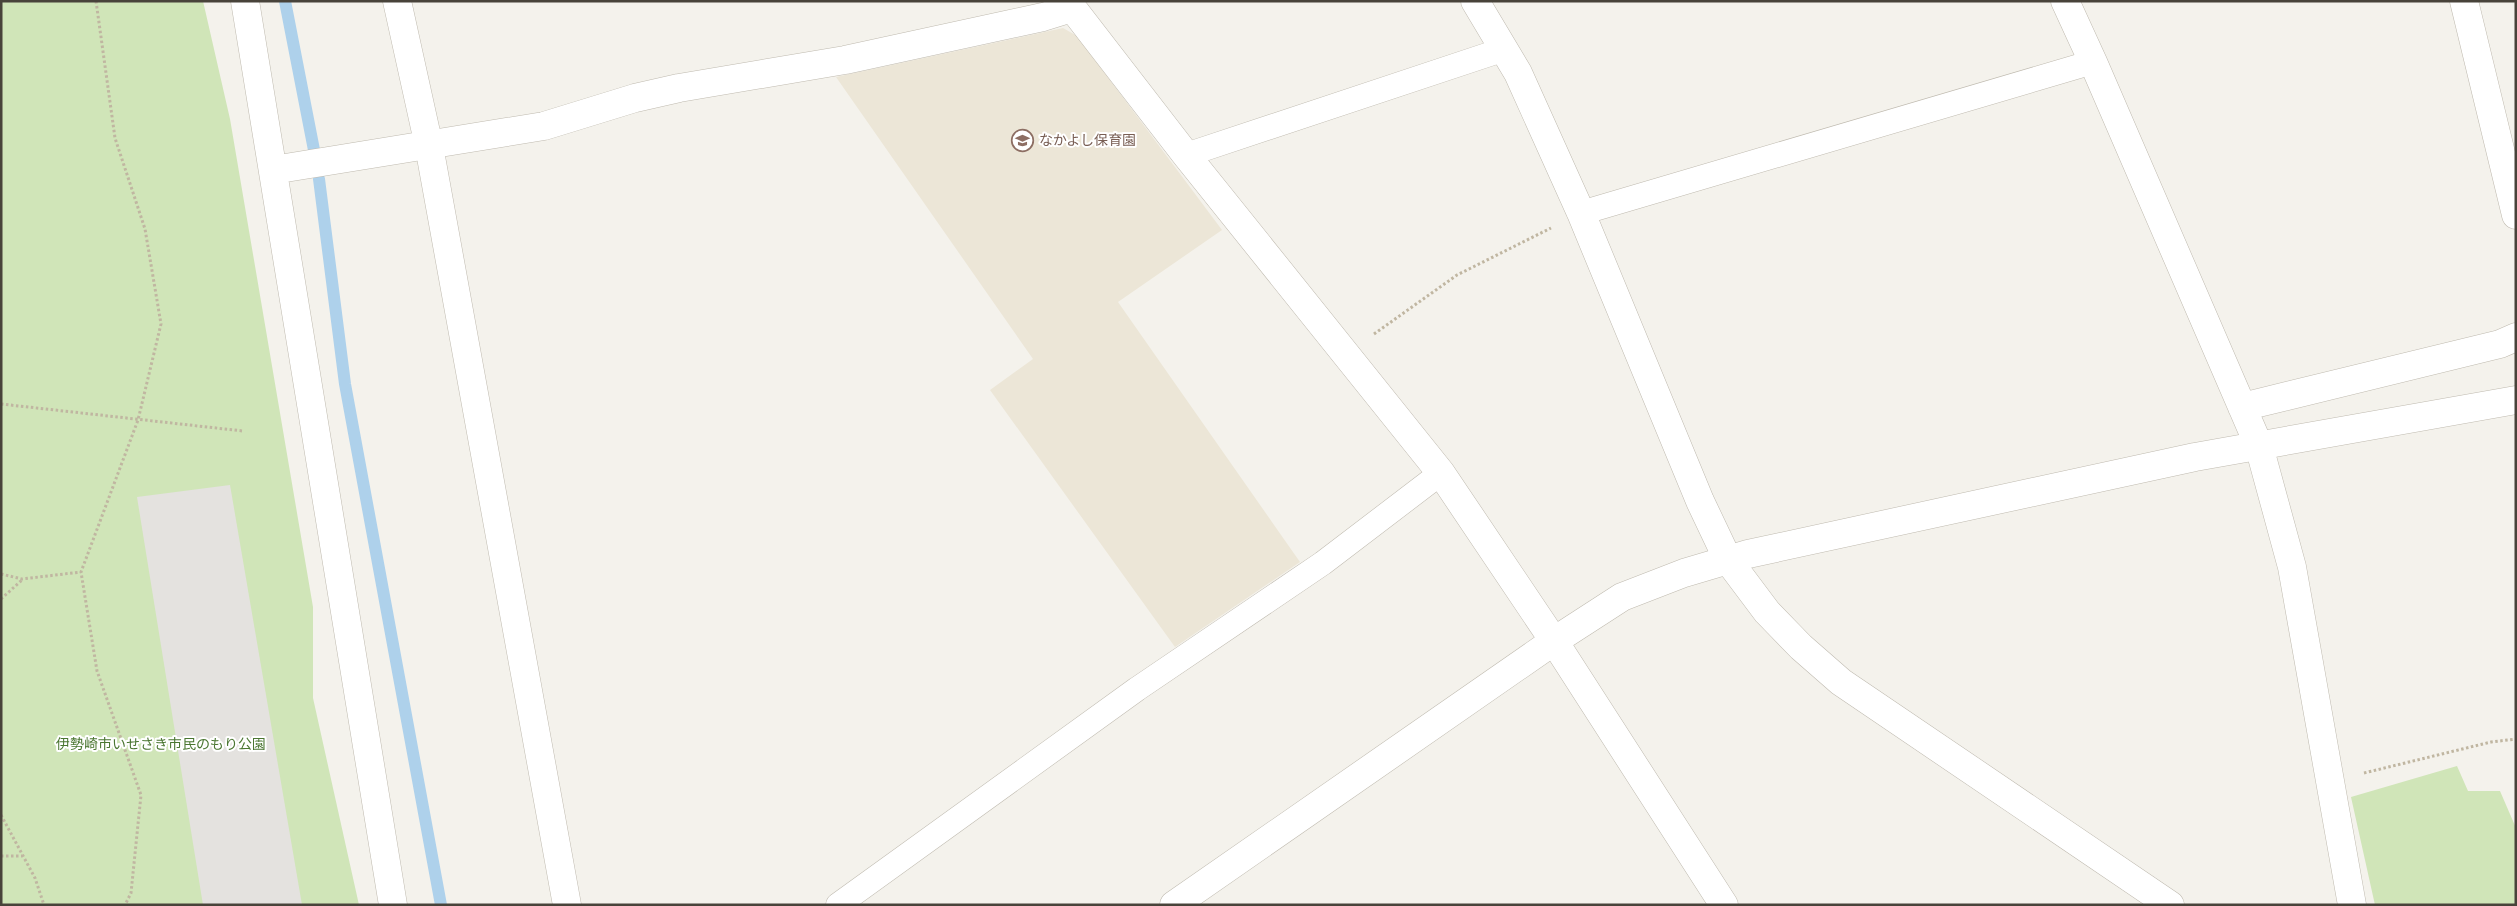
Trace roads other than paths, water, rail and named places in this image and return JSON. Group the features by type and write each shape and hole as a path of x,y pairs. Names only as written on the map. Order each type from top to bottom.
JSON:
{"street":[{"path":"245,1 393,905"},
{"path":"397,1 429,146 568,905"},
{"path":"2064,1 2093,62 2259,446 2292,567 2352,905"},
{"path":"2464,1 2516,215"},
{"path":"1483,3 1581,213 1700,501 1728,560 1767,612 1801,647 1841,682 2170,905"},
{"path":"273,170 544,126 635,98 679,88 844,60 1043,17 1069,4 1186,155 1441,473 1554,641 1724,905"},
{"path":"2242,407 2500,344 2516,337"},
{"path":"1174,905 1554,641 1622,597 1684,573 1748,554 2146,468 2516,400"}],"lane":[{"path":"1186,155 1505,49"},
{"path":"1581,213 2093,62"},
{"path":"838,905 1137,689 1323,563 1441,473"}],"waterway":[{"path":"285,1 314,150"},
{"path":"319,179 345,384 441,905"}],"place":[{"name":"なかよし保育園","path":"1023,140"}],"park label":[{"name":"伊勢崎市いせさき市民のもり公園","path":"161,744"}]}
